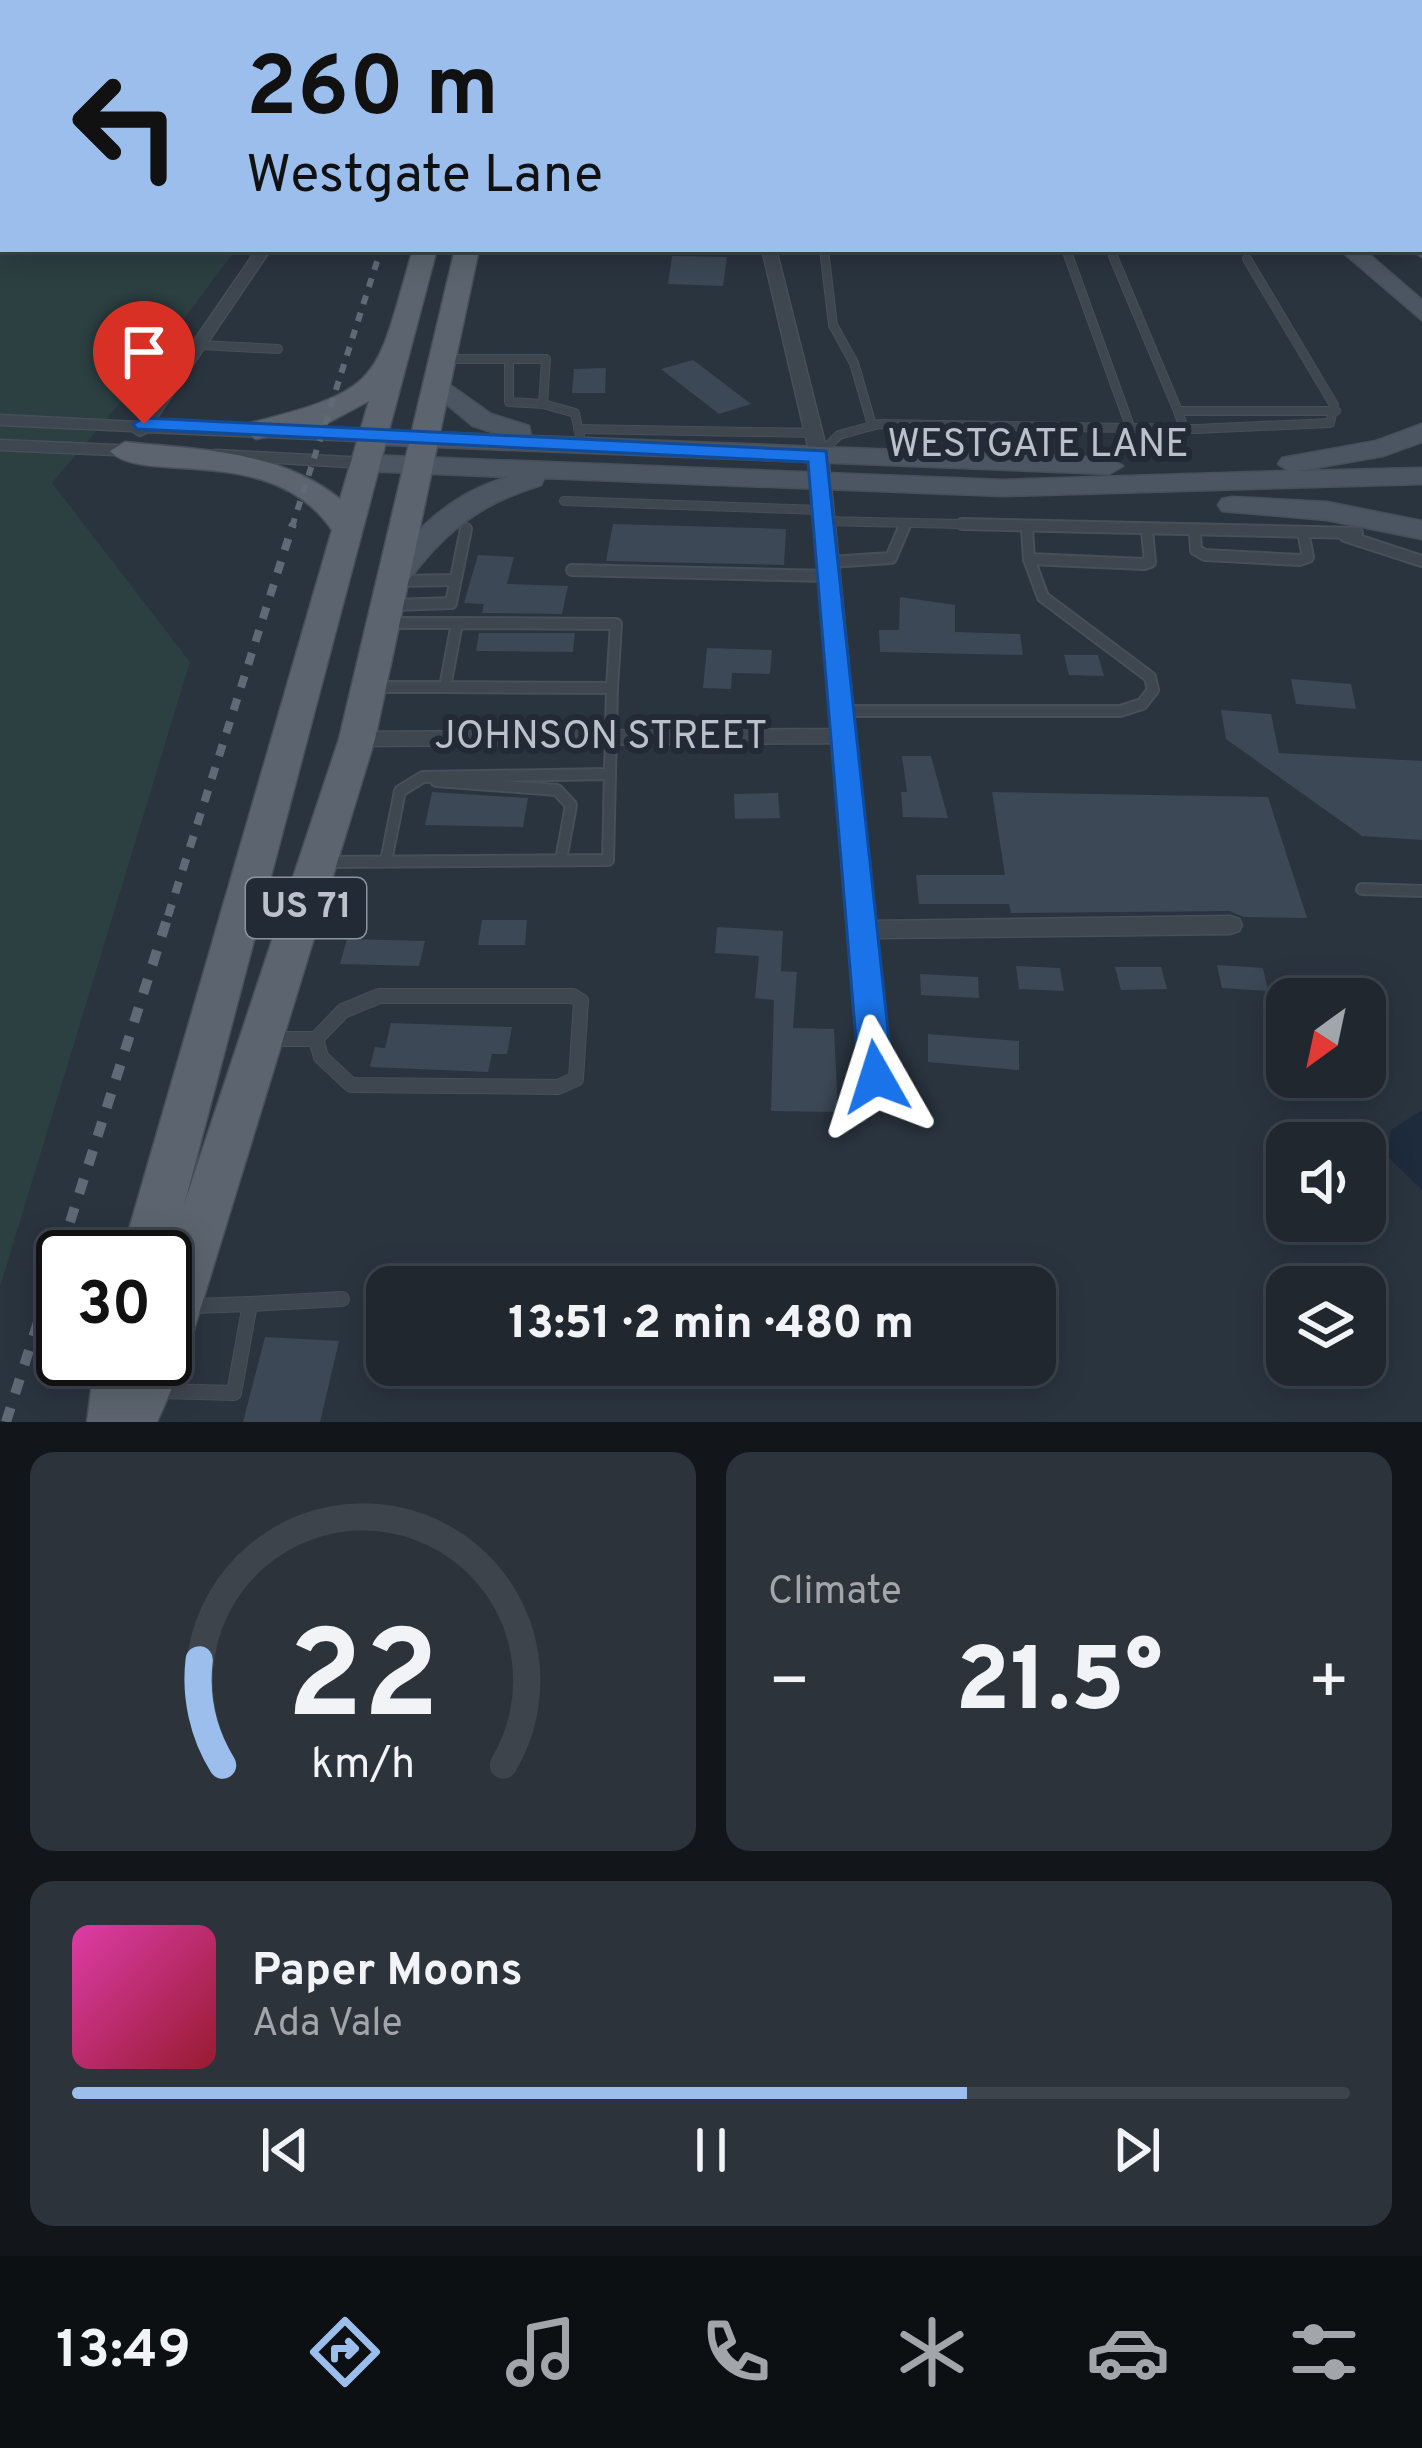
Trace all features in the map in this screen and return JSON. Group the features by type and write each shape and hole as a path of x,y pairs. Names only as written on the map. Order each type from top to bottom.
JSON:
{"main road":[{"path":"1422,227 1422,250"},
{"path":"1353,252 1422,313"},
{"path":"424,253 466,253"},
{"name":"US 71","path":"189,1230 233,1038 290,738 424,253"},
{"name":"US 71","path":"157,1230 233,1038 321,862 357,739 466,253"},
{"path":"256,430 294,425 346,408 392,369"},
{"path":"439,371 482,420 580,448"},
{"path":"1292,464 1382,448 1422,433"},
{"path":"389,603 429,531 464,503 529,479 580,448"},
{"name":"WESTGATE LANE","path":"369,451 580,448 820,480 961,488 1243,485 1422,476"},
{"path":"125,451 284,478 324,499 349,532"},
{"name":"WESTGATE LANE","path":"820,480 1422,455"},
{"path":"961,488 1327,511 1422,530"},
{"path":"290,738 357,739"}],"street":[{"path":"125,451 262,252"},
{"path":"770,252 820,480 876,1077"},
{"path":"0,419 256,430 369,451"},
{"path":"0,446 369,451"},
{"name":"JOHNSON STREET","path":"357,739 844,736"},
{"path":"862,930 1230,925"}],"lane":[{"path":"824,252 833,325 854,363 872,425"},
{"path":"1067,252 1131,429"},
{"path":"1113,256 1184,429"},
{"path":"1247,259 1336,411"},
{"path":"200,345 278,349"},
{"path":"439,371 509,359 546,359 543,404"},
{"path":"509,359 509,402 574,412 580,448 820,480 905,525 1357,533"},
{"path":"1178,411 1336,411"},
{"path":"820,480 839,435 872,425 1131,429 1324,425 1336,411"},
{"path":"564,501 820,480"},
{"path":"572,570 828,569 891,558 905,525"},
{"path":"389,603 452,603 466,529"},
{"path":"842,711 1120,711 1142,704 1153,690 1150,677 1043,597 1029,559 1028,530"},
{"path":"1029,559 1148,563 1147,531"},
{"path":"1196,532 1196,550 1205,555 1300,560 1308,557 1303,532"},
{"path":"1334,533 1422,561"},
{"path":"389,603 454,580"},
{"path":"321,862 608,860 616,624 457,623 389,603"},
{"path":"446,688 457,623"},
{"path":"369,687 612,688"},
{"path":"386,861 400,791 423,777 610,774"},
{"path":"423,777 453,786 557,790 571,805 562,860"},
{"path":"1362,889 1422,891"},
{"path":"379,996 563,996 581,1001 576,1079 558,1088 351,1085 321,1057 316,1040 328,1021 355,1003 379,996"},
{"path":"233,1038 316,1040"},
{"path":"192,1315 250,1304 342,1299"},
{"path":"131,1390 233,1393 250,1304"}],"shaded area":[{"path":"0,252 234,252 131,390 52,483 190,662 0,1287"}],"water":[{"path":"1422,1110 1422,1190 1387,1156 1391,1130"}],"building":[{"path":"672,256 727,257 723,286 668,284"},
{"path":"693,360 751,404 719,414 661,369"},
{"path":"606,368 605,393 572,393 574,369"},
{"path":"613,524 786,529 784,565 606,561"},
{"path":"478,555 514,557 507,584 568,586 562,614 482,613 484,604 464,603"},
{"path":"900,597 955,605 955,632 1020,634 1023,655 880,652 879,630 899,630"},
{"path":"479,633 575,633 573,652 476,651"},
{"path":"707,648 772,650 770,674 732,673 731,689 703,688"},
{"path":"1064,655 1098,655 1104,676 1069,675"},
{"path":"1291,679 1351,684 1356,709 1296,704"},
{"path":"1221,710 1271,714 1279,753 1422,761 1422,840 1362,836 1226,739"},
{"path":"902,756 931,756 948,818 903,817 901,792 907,792"},
{"path":"432,792 528,798 523,827 425,825"},
{"path":"992,792 1268,797 1307,918 1243,917 1230,911 1011,913 1009,904 919,904 916,875 1005,875"},
{"path":"778,793 780,818 735,819 734,794"},
{"path":"482,920 527,920 525,945 478,945"},
{"path":"717,927 783,931 781,971 797,972 793,1028 834,1029 838,1112 771,1111 774,1000 755,998 759,956 715,953"},
{"path":"347,939 425,941 419,966 340,964"},
{"path":"1217,965 1263,968 1266,991 1222,988"},
{"path":"1016,966 1060,968 1064,991 1019,989"},
{"path":"1115,967 1161,967 1167,989 1121,990"},
{"path":"920,974 978,977 979,998 921,995"},
{"path":"391,1023 512,1027 507,1054 492,1054 488,1072 370,1067 375,1047 385,1048"},
{"path":"928,1034 1019,1041 1019,1070 928,1062"},
{"path":"265,1337 339,1341 320,1422 243,1422"}],"railway":[{"path":"292,527 380,252"},
{"path":"168,916 293,524"},
{"path":"6,1422 169,913"}],"route":[{"path":"144,424 373,439 818,455 876,1077"}]}
